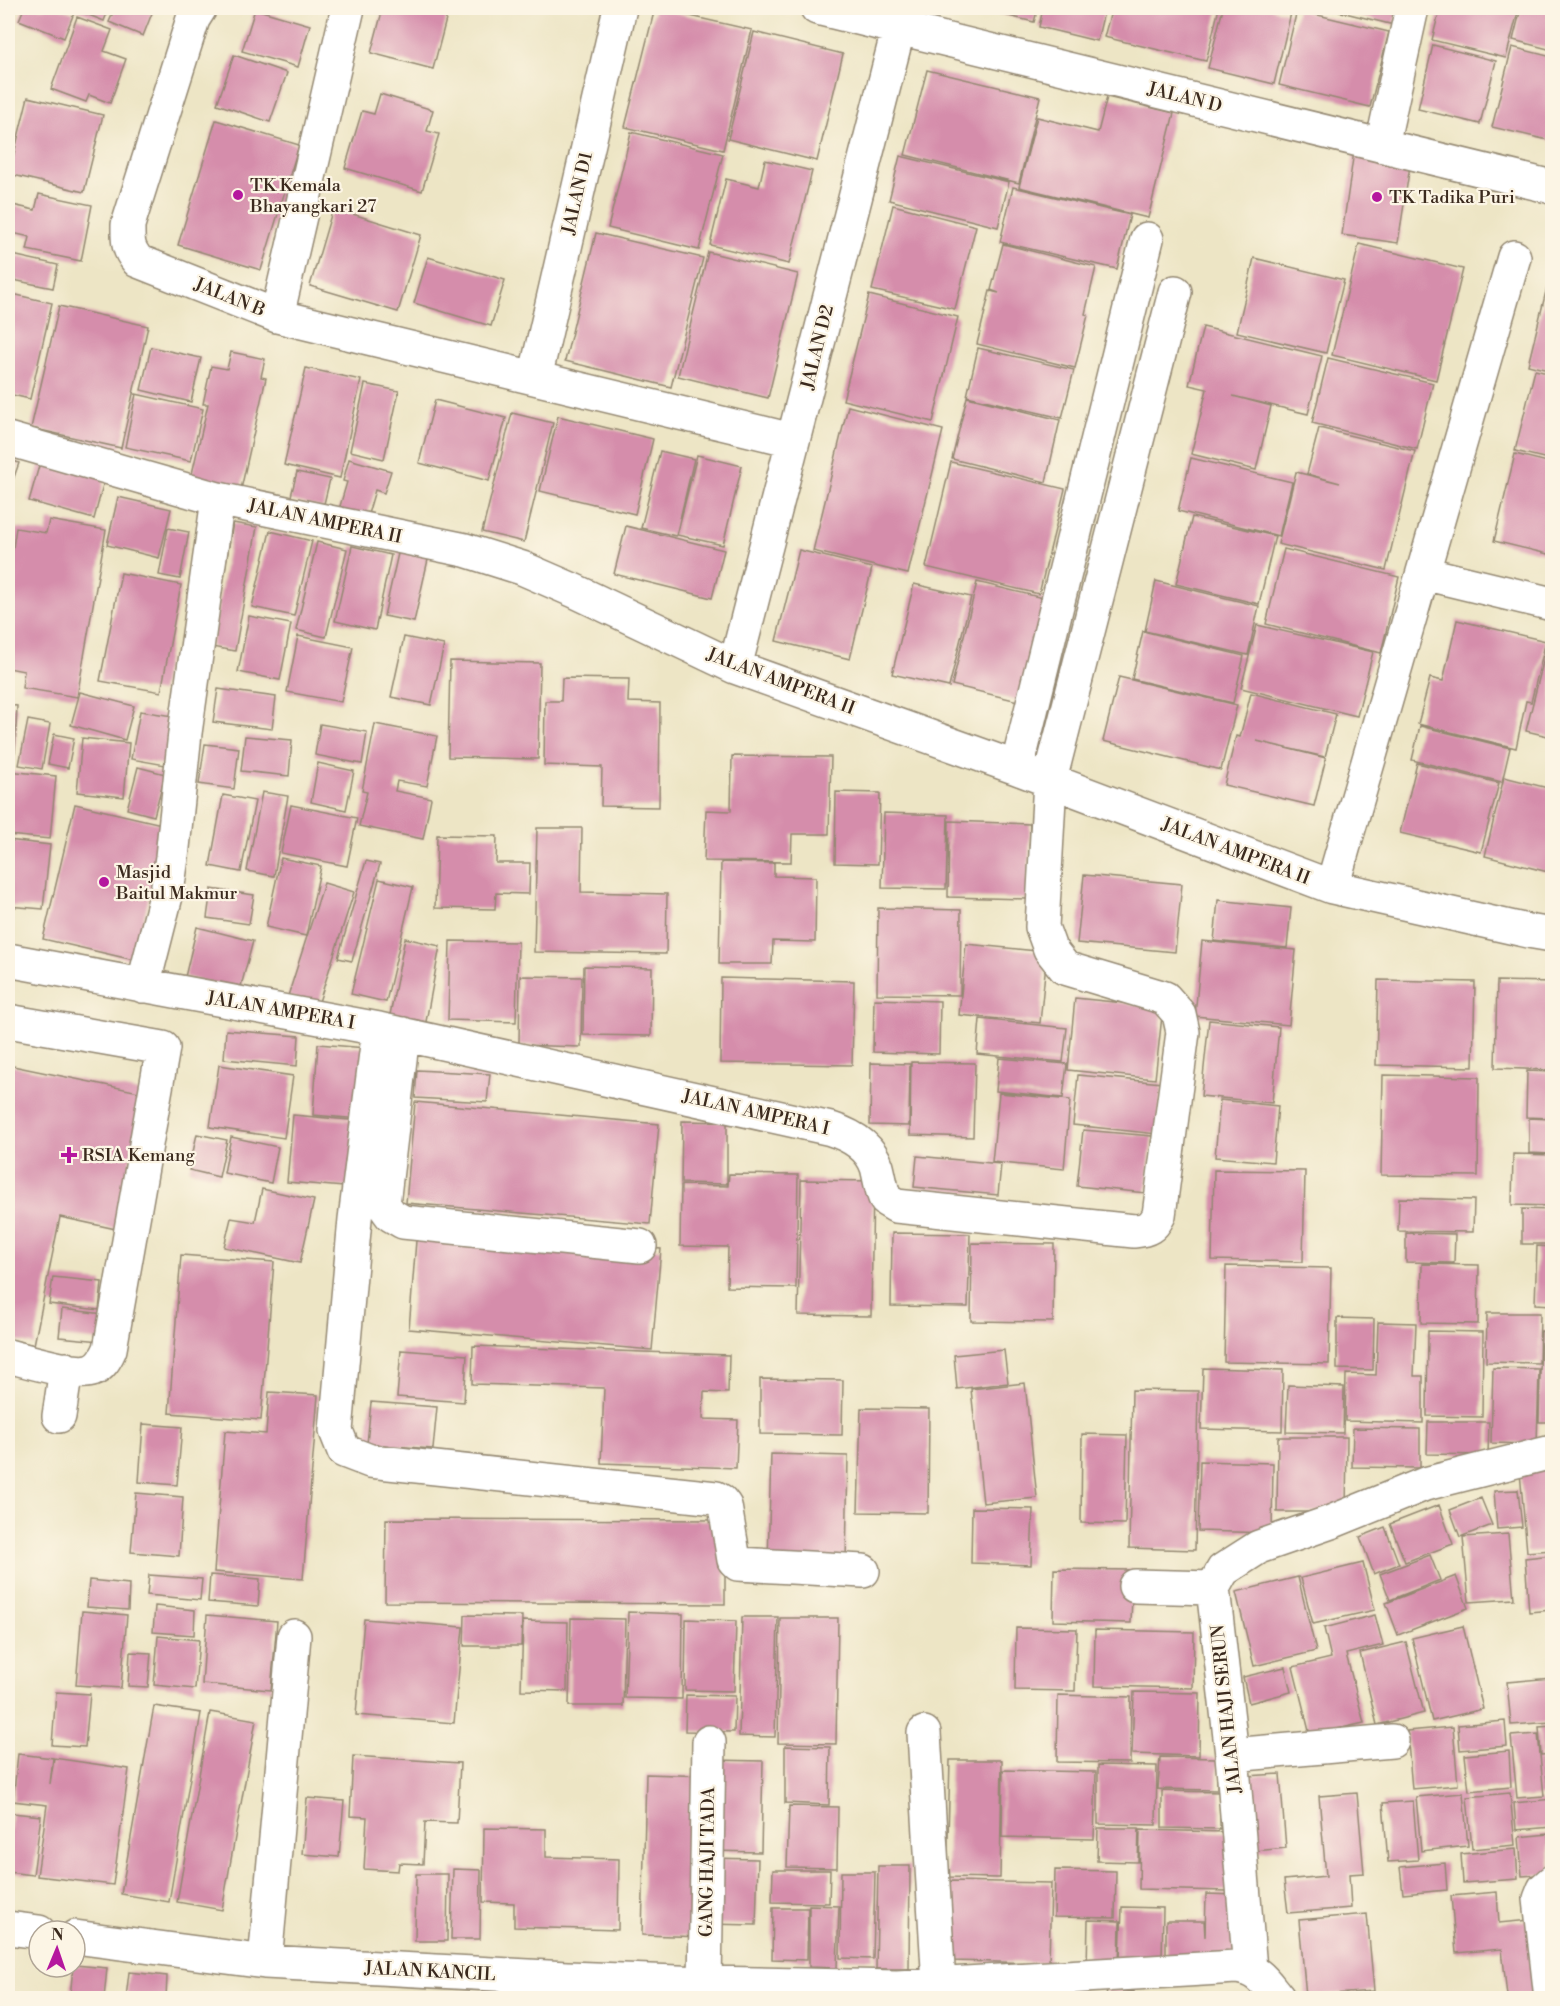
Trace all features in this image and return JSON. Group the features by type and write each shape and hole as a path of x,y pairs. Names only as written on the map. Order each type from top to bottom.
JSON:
{"street":[{"name":"JALAN B","path":"200,8 193,19 128,225 128,242 131,252 138,261 277,316 348,8"},
{"name":"JALAN D1","path":"535,378 620,8"},
{"name":"JALAN D","path":"817,8 1552,187"},
{"path":"1382,145 1412,8"},
{"name":"JALAN D2","path":"735,667 899,27"},
{"path":"1017,768 1147,239"},
{"path":"1332,887 1514,257"},
{"path":"1050,780 1175,292"},
{"path":"277,316 792,440"},
{"name":"JALAN AMPERA II","path":"8,439 218,499 465,550 522,568 735,667 1050,780 1332,887 1552,935"},
{"path":"143,986 167,892 185,733 218,499"},
{"path":"1423,573 1552,604"},
{"name":"JALAN AMPERA I","path":"8,960 391,1031 845,1133 864,1147 873,1158 886,1200 896,1206 1134,1231 1145,1230 1154,1225 1160,1215 1183,1032 1179,1014 1165,998 1065,968 1050,949 1042,927 1050,780"},
{"path":"8,1021 163,1048 110,1350 104,1361 94,1370 86,1372 8,1356"},
{"path":"391,1031 383,1204 391,1215 403,1222 640,1246"},
{"path":"391,1031 355,1219 336,1431 344,1450 370,1461 716,1498 724,1506 734,1560 738,1564 863,1571"},
{"path":"59,1416 66,1369"},
{"path":"1135,1586 1213,1587 1223,1570 1259,1547 1331,1522 1425,1484 1552,1452"},
{"name":"JALAN HAJI SERUN","path":"1213,1587 1232,1755 1250,1969"},
{"path":"266,1962 294,1636"},
{"path":"924,1733 939,1985"},
{"path":"1232,1755 1392,1741"},
{"name":"GANG HAJI TADA","path":"705,1983 709,1742"},
{"path":"1551,1998 1540,1899 1544,1889 1552,1882"},
{"path":"8,1928 27,1930"},
{"name":"JALAN KANCIL","path":"87,1939 266,1962 896,1993 939,1985 1236,1967 1250,1969"},
{"path":"1250,1969 1259,1974 1278,1998"}],"building":[{"path":"24,8 60,8 74,13 64,38 19,20"},
{"path":"71,8 109,8 104,21"},
{"path":"115,8 154,8 143,36 109,22"},
{"path":"383,8 449,8 433,69 371,53"},
{"path":"655,8 752,30 723,150 625,127"},
{"path":"975,8 1038,8 1034,22"},
{"path":"1043,8 1105,8 1097,41 1039,27"},
{"path":"1112,8 1219,8 1206,61 1104,37"},
{"path":"1223,8 1268,8 1291,13 1274,84 1208,68"},
{"path":"1325,8 1398,8 1394,25"},
{"path":"1440,8 1519,8 1506,58 1432,40"},
{"path":"1521,8 1552,8 1552,50 1513,40"},
{"path":"255,9 310,25 298,67 242,51"},
{"path":"1297,10 1389,32 1370,107 1279,85"},
{"path":"77,17 112,30 104,51 126,59 110,103 89,95 86,102 51,89"},
{"path":"754,32 843,54 817,161 728,139"},
{"path":"1433,45 1496,61 1480,124 1418,109"},
{"path":"1512,47 1552,57 1552,141 1492,127"},
{"path":"234,55 287,73 270,122 217,104"},
{"path":"927,70 1040,97 1019,183 905,155"},
{"path":"380,94 433,110 427,131 439,134 422,191 345,168 362,111 374,114"},
{"path":"28,97 103,115 84,192 9,174"},
{"path":"1107,97 1174,113 1148,218 1019,187 1037,117 1098,132"},
{"name":"TK Kemala Bhayangkari 27","path":"216,120 299,145 261,270 178,245"},
{"path":"631,132 723,154 699,250 608,228"},
{"name":"TK Tadika Puri","path":"1354,151 1411,159 1398,243 1342,235"},
{"path":"900,156 1009,182 998,227 889,200"},
{"path":"765,160 812,171 789,264 710,245 726,179 759,187"},
{"path":"1013,187 1130,215 1117,269 1000,242"},
{"path":"39,194 92,205 81,261 27,250 30,237 8,232 8,204 35,210"},
{"path":"893,205 976,226 955,309 872,290"},
{"path":"333,208 421,235 398,312 310,286"},
{"path":"596,233 703,258 671,387 565,361"},
{"path":"1003,244 1096,267 1085,314 1088,315 1075,368 977,344 990,291 999,293 991,290"},
{"path":"1359,244 1463,269 1436,380 1332,355"},
{"path":"708,252 798,274 768,398 678,376"},
{"path":"8,254 58,265 53,288 8,279"},
{"path":"428,257 505,280 491,326 414,303"},
{"path":"1254,258 1344,280 1326,353 1237,332"},
{"path":"1552,267 1552,371 1528,365"},
{"path":"8,293 52,303 30,399 8,394"},
{"path":"869,295 958,317 933,422 843,400"},
{"path":"59,306 148,326 121,448 31,428"},
{"path":"1203,327 1322,356 1308,414 1233,396 1271,406 1256,470 1191,454 1207,389 1189,385"},
{"path":"151,347 201,358 191,402 141,390"},
{"path":"978,348 1074,370 1062,418 967,396"},
{"path":"231,352 265,359 261,377 266,378 239,498 189,487 208,404 203,404 211,366 227,369"},
{"path":"1328,358 1433,383 1417,449 1312,423"},
{"path":"306,368 361,380 340,478 284,465"},
{"path":"1535,370 1552,374 1552,460 1515,451"},
{"path":"365,384 399,391 384,459 350,451"},
{"path":"136,394 203,409 191,461 125,447"},
{"path":"967,397 1060,420 1046,482 952,459"},
{"path":"435,400 506,418 489,481 419,463"},
{"path":"848,406 943,430 908,574 813,551"},
{"path":"512,413 553,423 524,542 482,532"},
{"path":"558,416 653,439 635,514 540,491"},
{"path":"1319,428 1415,451 1386,570 1278,544 1296,472 1340,483 1307,474"},
{"path":"660,451 694,459 676,536 641,528"},
{"path":"1515,454 1552,463 1552,555 1494,541"},
{"path":"697,455 742,466 723,545 677,535"},
{"path":"1191,458 1292,482 1279,536 1178,511"},
{"path":"8,459 19,463 8,494"},
{"path":"41,459 105,477 94,519 29,501"},
{"path":"349,459 391,471 384,493 375,490 366,521 338,513 347,482 343,481"},
{"path":"951,462 1065,489 1039,594 926,567"},
{"path":"297,472 330,479 323,508 290,500"},
{"path":"118,497 171,509 159,558 107,545"},
{"path":"1192,517 1275,536 1259,604 1176,584"},
{"path":"49,520 106,530 77,697 22,688 24,671 8,668 8,580 16,528 46,533"},
{"path":"233,523 257,527 235,651 211,647"},
{"path":"626,526 724,550 712,598 614,574"},
{"path":"168,528 189,532 180,579 159,575"},
{"path":"270,531 312,541 294,616 252,607"},
{"path":"317,542 347,549 326,637 296,630"},
{"path":"352,546 391,555 375,630 335,621"},
{"path":"399,549 429,555 414,622 384,616"},
{"path":"1284,549 1399,577 1381,653 1266,624"},
{"path":"799,550 872,568 850,659 776,641"},
{"path":"121,573 181,585 161,692 100,681"},
{"path":"1156,581 1259,606 1248,655 1145,631"},
{"path":"977,582 1055,601 1030,704 952,685"},
{"path":"914,584 971,597 949,687 892,674"},
{"path":"249,616 291,624 280,680 238,672"},
{"path":"1457,620 1546,641 1531,702 1526,701 1516,748 1418,724 1430,678 1443,681"},
{"path":"1257,625 1373,652 1357,716 1241,688"},
{"path":"1143,631 1244,656 1233,703 1132,679"},
{"path":"298,636 353,647 341,702 287,692"},
{"path":"404,637 444,645 431,705 391,697"},
{"path":"1549,638 1552,638 1552,737 1526,731"},
{"path":"450,661 540,663 538,759 448,757"},
{"path":"1119,677 1237,705 1221,770 1103,741"},
{"path":"562,678 629,679 628,702 660,703 659,807 601,806 602,767 544,765 545,701 561,701"},
{"path":"218,689 276,697 272,729 213,722"},
{"path":"80,692 134,706 125,740 71,725"},
{"path":"1251,693 1336,714 1325,757 1257,741 1326,758 1314,806 1224,785 1236,736 1240,737"},
{"path":"8,705 17,706 15,752 8,752"},
{"path":"140,711 173,716 165,765 131,759"},
{"path":"28,720 50,724 42,769 19,765"},
{"path":"320,724 367,732 362,764 315,755"},
{"path":"375,724 437,736 427,786 397,781 395,791 431,798 423,839 359,826 367,792 362,791"},
{"path":"1420,726 1510,748 1502,782 1412,760"},
{"path":"54,734 74,738 68,768 48,764"},
{"path":"245,736 292,740 289,776 241,771"},
{"path":"82,738 129,743 124,797 77,792"},
{"path":"205,744 239,748 234,789 199,784"},
{"path":"732,756 831,757 829,834 792,834 791,862 704,861 706,810 731,811"},
{"path":"318,763 354,771 346,810 311,802"},
{"path":"1417,763 1499,783 1481,852 1400,833"},
{"path":"138,767 165,774 154,816 127,809"},
{"path":"8,771 56,776 50,839 8,835"},
{"path":"1504,777 1552,789 1552,873 1485,856"},
{"path":"262,792 288,796 274,876 247,871"},
{"path":"836,792 880,793 878,864 835,863"},
{"path":"223,795 255,801 241,872 210,866"},
{"name":"Masjid Baitul Makmur","path":"75,804 166,825 134,960 43,939"},
{"path":"291,805 357,818 347,866 281,853"},
{"path":"884,813 948,815 946,889 882,888"},
{"path":"949,821 1030,824 1028,899 948,897"},
{"path":"537,828 582,828 581,892 667,894 666,954 534,952"},
{"path":"437,835 497,836 496,863 530,863 529,894 496,893 495,909 435,908"},
{"path":"8,840 50,845 43,909 8,906"},
{"path":"281,858 321,866 306,936 266,927"},
{"path":"366,861 380,864 352,961 338,958"},
{"path":"721,862 774,863 774,876 816,877 815,942 773,941 772,964 719,964"},
{"path":"1084,875 1182,884 1175,952 1077,943"},
{"path":"379,879 413,887 386,1002 351,994"},
{"path":"324,883 354,892 318,1005 288,996"},
{"path":"211,889 254,895 249,924 207,918"},
{"path":"1218,900 1291,908 1287,948 1214,941"},
{"path":"878,908 961,910 960,995 877,994"},
{"path":"197,927 253,941 240,990 185,977"},
{"path":"405,938 440,946 425,1027 389,1020"},
{"path":"450,941 518,942 516,1022 448,1020"},
{"path":"1202,941 1296,950 1289,1025 1195,1016"},
{"path":"966,944 1047,952 1040,1023 959,1015"},
{"path":"584,966 652,968 651,1036 583,1035"},
{"path":"520,976 582,977 581,1047 519,1045"},
{"path":"721,978 854,981 852,1065 720,1063"},
{"path":"1378,980 1475,982 1473,1067 1376,1065"},
{"path":"1497,981 1552,982 1552,1070 1495,1068"},
{"path":"1075,998 1163,1007 1155,1079 1068,1070"},
{"path":"874,999 940,1001 939,1054 873,1052"},
{"path":"980,1019 1067,1028 1063,1062 977,1054"},
{"path":"1209,1020 1279,1027 1272,1103 1201,1096"},
{"path":"226,1030 299,1036 297,1066 224,1059"},
{"path":"318,1044 366,1048 360,1119 313,1115"},
{"path":"999,1058 1067,1064 1063,1098 996,1091"},
{"path":"911,1062 975,1063 973,1137 910,1135"},
{"path":"871,1063 910,1064 909,1126 870,1125"},
{"name":"RSIA Kemang","path":"8,1065 144,1093 116,1229 60,1217 34,1345 8,1339"},
{"path":"219,1065 293,1076 284,1138 210,1127"},
{"path":"417,1070 490,1074 487,1102 415,1098"},
{"path":"1527,1071 1552,1072 1552,1118 1526,1117"},
{"path":"1078,1075 1162,1083 1157,1134 1073,1125"},
{"path":"1383,1075 1479,1077 1478,1176 1381,1175"},
{"path":"999,1093 1070,1100 1064,1169 992,1162"},
{"path":"1220,1100 1278,1106 1273,1162 1215,1157"},
{"path":"415,1102 659,1124 650,1224 406,1203"},
{"path":"293,1115 361,1121 355,1188 287,1182"},
{"path":"1529,1118 1552,1119 1552,1154 1529,1153"},
{"path":"682,1121 727,1122 727,1184 681,1183"},
{"path":"1083,1130 1152,1136 1146,1193 1077,1186"},
{"path":"197,1134 227,1140 219,1177 189,1170"},
{"path":"231,1137 278,1147 271,1183 224,1173"},
{"path":"1513,1154 1552,1155 1552,1206 1512,1205"},
{"path":"917,1156 1001,1164 998,1195 914,1187"},
{"path":"1214,1170 1305,1171 1303,1262 1212,1260"},
{"path":"729,1174 798,1175 796,1288 727,1287 728,1247 680,1246 681,1185 728,1186"},
{"path":"801,1180 873,1181 871,1316 798,1315"},
{"path":"262,1189 314,1200 300,1263 224,1247 231,1218 255,1222"},
{"path":"1399,1198 1474,1200 1473,1232 1398,1231"},
{"path":"1522,1209 1552,1210 1552,1244 1522,1244"},
{"path":"417,1228 661,1249 652,1350 409,1329"},
{"path":"892,1233 970,1234 968,1307 891,1306"},
{"path":"1406,1233 1455,1234 1454,1263 1406,1262"},
{"path":"972,1243 1054,1244 1053,1322 971,1321"},
{"path":"1537,1246 1552,1247 1552,1305 1535,1304"},
{"path":"181,1255 274,1262 261,1420 169,1413"},
{"path":"1422,1264 1479,1265 1478,1324 1421,1323"},
{"path":"1226,1266 1331,1268 1329,1364 1224,1362"},
{"path":"53,1277 102,1282 99,1310 49,1304"},
{"path":"62,1309 104,1314 101,1341 59,1337"},
{"path":"1487,1313 1540,1313 1539,1363 1486,1362"},
{"path":"1337,1318 1374,1319 1373,1370 1337,1369"},
{"path":"1378,1322 1416,1323 1414,1376 1423,1376 1423,1423 1345,1421 1346,1374 1376,1375"},
{"path":"1428,1331 1483,1332 1482,1417 1427,1416"},
{"path":"1541,1331 1552,1332 1552,1422 1539,1422"},
{"path":"473,1346 729,1355 728,1393 704,1392 703,1419 738,1420 736,1468 601,1463 604,1388 472,1384"},
{"path":"401,1350 467,1355 464,1402 397,1397"},
{"path":"1004,1350 1008,1383 957,1389 954,1355"},
{"path":"1203,1368 1283,1370 1282,1431 1201,1429"},
{"path":"1493,1368 1539,1369 1537,1444 1491,1443"},
{"path":"760,1379 843,1380 842,1435 760,1434"},
{"path":"1025,1383 1037,1498 983,1503 971,1389"},
{"path":"1288,1385 1344,1387 1343,1433 1286,1432"},
{"path":"1132,1390 1198,1391 1195,1550 1129,1548"},
{"path":"269,1392 318,1395 303,1579 214,1572 225,1431 266,1434"},
{"path":"371,1402 437,1407 433,1449 367,1444"},
{"path":"861,1408 929,1409 928,1513 858,1512"},
{"path":"1428,1422 1489,1422 1488,1455 1427,1454"},
{"path":"143,1424 182,1427 177,1485 139,1482"},
{"path":"1353,1428 1420,1429 1420,1468 1352,1467"},
{"path":"1082,1434 1127,1435 1125,1524 1081,1523"},
{"path":"1278,1437 1347,1437 1346,1512 1277,1512"},
{"path":"771,1454 848,1456 846,1562 768,1561"},
{"path":"1200,1461 1273,1463 1272,1533 1198,1531"},
{"path":"1550,1469 1552,1550 1527,1552 1520,1472"},
{"path":"1518,1490 1522,1527 1497,1529 1494,1491"},
{"path":"136,1493 183,1497 179,1556 131,1552"},
{"path":"1481,1498 1492,1525 1460,1537 1450,1510"},
{"path":"1439,1505 1453,1544 1405,1562 1390,1524"},
{"path":"972,1508 1033,1509 1031,1565 971,1563"},
{"path":"386,1519 725,1520 725,1604 385,1602"},
{"path":"1385,1527 1399,1564 1374,1574 1360,1537"},
{"path":"1508,1534 1514,1599 1469,1602 1463,1537"},
{"path":"1430,1555 1440,1580 1390,1600 1380,1574"},
{"path":"1552,1555 1552,1610 1529,1612 1525,1558"},
{"path":"1363,1563 1375,1610 1313,1624 1301,1578"},
{"path":"1054,1569 1133,1570 1131,1623 1053,1621"},
{"path":"149,1575 202,1579 200,1600 147,1595"},
{"path":"210,1575 260,1579 258,1606 208,1602"},
{"path":"1456,1576 1468,1608 1398,1635 1386,1603"},
{"path":"1298,1577 1316,1651 1254,1666 1236,1592"},
{"path":"89,1580 129,1584 128,1610 87,1607"},
{"path":"155,1606 195,1610 194,1635 153,1632"},
{"path":"82,1611 127,1615 121,1688 76,1685"},
{"path":"628,1612 683,1614 682,1699 625,1698"},
{"path":"207,1615 277,1621 271,1690 202,1684"},
{"path":"465,1615 522,1616 521,1646 464,1646"},
{"path":"1375,1615 1383,1645 1346,1654 1364,1723 1310,1735 1293,1667 1331,1658 1324,1628"},
{"path":"742,1617 778,1617 775,1737 739,1736"},
{"path":"571,1618 625,1619 623,1706 569,1706"},
{"path":"780,1618 838,1618 836,1744 778,1743"},
{"path":"364,1619 463,1627 454,1723 356,1715"},
{"path":"686,1619 736,1621 734,1691 685,1690"},
{"path":"523,1621 568,1622 567,1691 521,1690"},
{"path":"1463,1626 1483,1709 1432,1721 1412,1638"},
{"path":"1016,1628 1077,1629 1075,1691 1015,1690"},
{"path":"1095,1630 1194,1632 1193,1688 1094,1686"},
{"path":"158,1636 199,1640 195,1689 154,1685"},
{"path":"1406,1642 1424,1713 1377,1725 1360,1653"},
{"path":"130,1652 151,1653 148,1687 128,1686"},
{"path":"1285,1667 1291,1692 1249,1703 1243,1677"},
{"path":"1552,1678 1552,1722 1511,1725 1507,1682"},
{"path":"56,1692 90,1694 85,1747 52,1745"},
{"path":"1134,1692 1200,1693 1199,1756 1132,1754"},
{"path":"686,1695 735,1696 734,1732 685,1731"},
{"path":"1058,1695 1131,1697 1130,1763 1057,1762"},
{"path":"154,1706 201,1713 169,1902 121,1894"},
{"path":"210,1712 256,1720 222,1910 177,1902"},
{"path":"1505,1721 1507,1746 1460,1750 1458,1725"},
{"path":"1552,1726 1552,1754 1541,1755 1539,1727"},
{"path":"1453,1727 1458,1785 1412,1789 1407,1731"},
{"path":"1538,1734 1544,1796 1517,1798 1511,1736"},
{"path":"785,1746 830,1747 829,1805 785,1803"},
{"path":"1509,1751 1511,1787 1469,1791 1465,1755"},
{"path":"18,1754 53,1758 50,1784 54,1758 129,1769 113,1885 37,1876 47,1805 13,1801"},
{"path":"353,1756 460,1763 457,1823 425,1822 423,1864 399,1863 398,1871 364,1869 367,1817 350,1816"},
{"path":"1160,1757 1218,1758 1217,1790 1158,1789"},
{"path":"1552,1757 1552,1794 1548,1795 1545,1758"},
{"path":"712,1760 763,1761 761,1852 710,1851"},
{"path":"950,1760 1002,1760 1000,1878 947,1877"},
{"path":"1098,1765 1157,1766 1156,1825 1098,1824"},
{"path":"1003,1770 1096,1772 1094,1839 1002,1837"},
{"path":"646,1774 707,1776 704,1937 642,1935"},
{"path":"1280,1774 1286,1848 1254,1851 1247,1776"},
{"path":"1162,1791 1221,1792 1220,1829 1162,1828"},
{"path":"1357,1793 1364,1873 1349,1874 1351,1908 1288,1913 1284,1880 1326,1876 1319,1796"},
{"path":"1463,1793 1468,1846 1421,1851 1416,1797"},
{"path":"1510,1793 1515,1845 1472,1849 1467,1797"},
{"path":"307,1798 344,1801 339,1857 302,1854"},
{"path":"1552,1799 1552,1827 1516,1830 1514,1803"},
{"path":"1413,1801 1418,1860 1388,1862 1383,1803"},
{"path":"789,1806 838,1807 837,1868 787,1867"},
{"path":"12,1813 41,1816 33,1875 8,1872"},
{"path":"484,1828 546,1829 546,1857 619,1859 618,1930 514,1927 514,1903 483,1902"},
{"path":"1098,1828 1139,1828 1138,1862 1097,1861"},
{"path":"1140,1830 1228,1832 1227,1891 1139,1889"},
{"path":"1548,1834 1551,1874 1522,1876 1519,1837"},
{"path":"1516,1849 1518,1879 1463,1883 1461,1854"},
{"path":"708,1858 758,1859 756,1925 706,1924"},
{"path":"1445,1863 1447,1890 1403,1894 1400,1867"},
{"path":"878,1866 910,1866 909,1969 876,1969"},
{"path":"453,1869 481,1870 480,1939 451,1939"},
{"path":"773,1870 830,1870 829,1903 772,1902"},
{"path":"1055,1870 1116,1871 1115,1918 1054,1917"},
{"path":"841,1872 875,1872 873,1959 840,1958"},
{"path":"416,1874 448,1874 447,1941 415,1941"},
{"path":"950,1881 1051,1883 1049,1963 948,1961"},
{"path":"1497,1892 1499,1923 1541,1919 1547,1993 1507,1996 1502,1949 1456,1953 1451,1896"},
{"path":"1206,1894 1238,1895 1236,1954 1166,1959 1166,1921 1204,1921 1205,1937"},
{"path":"809,1905 839,1906 837,1968 809,1967"},
{"path":"1122,1907 1163,1908 1162,1961 1120,1960"},
{"path":"773,1908 808,1908 807,1960 772,1959"},
{"path":"1367,1914 1374,1991 1306,1996 1299,1920"},
{"path":"1088,1920 1120,1921 1119,1968 1087,1967"},
{"path":"87,1966 107,1968 104,1998 70,1998 72,1979 87,1979"},
{"path":"129,1972 167,1976 166,1998 126,1998"},
{"path":"1107,1990 1134,1992 1133,1998 1106,1998"}],"place":[{"name":"TK Kemala Bhayangkari 27","path":"238,195"},
{"name":"TK Tadika Puri","path":"1377,197"},
{"name":"Masjid Baitul Makmur","path":"104,882"},
{"name":"RSIA Kemang","path":"69,1155"}]}
